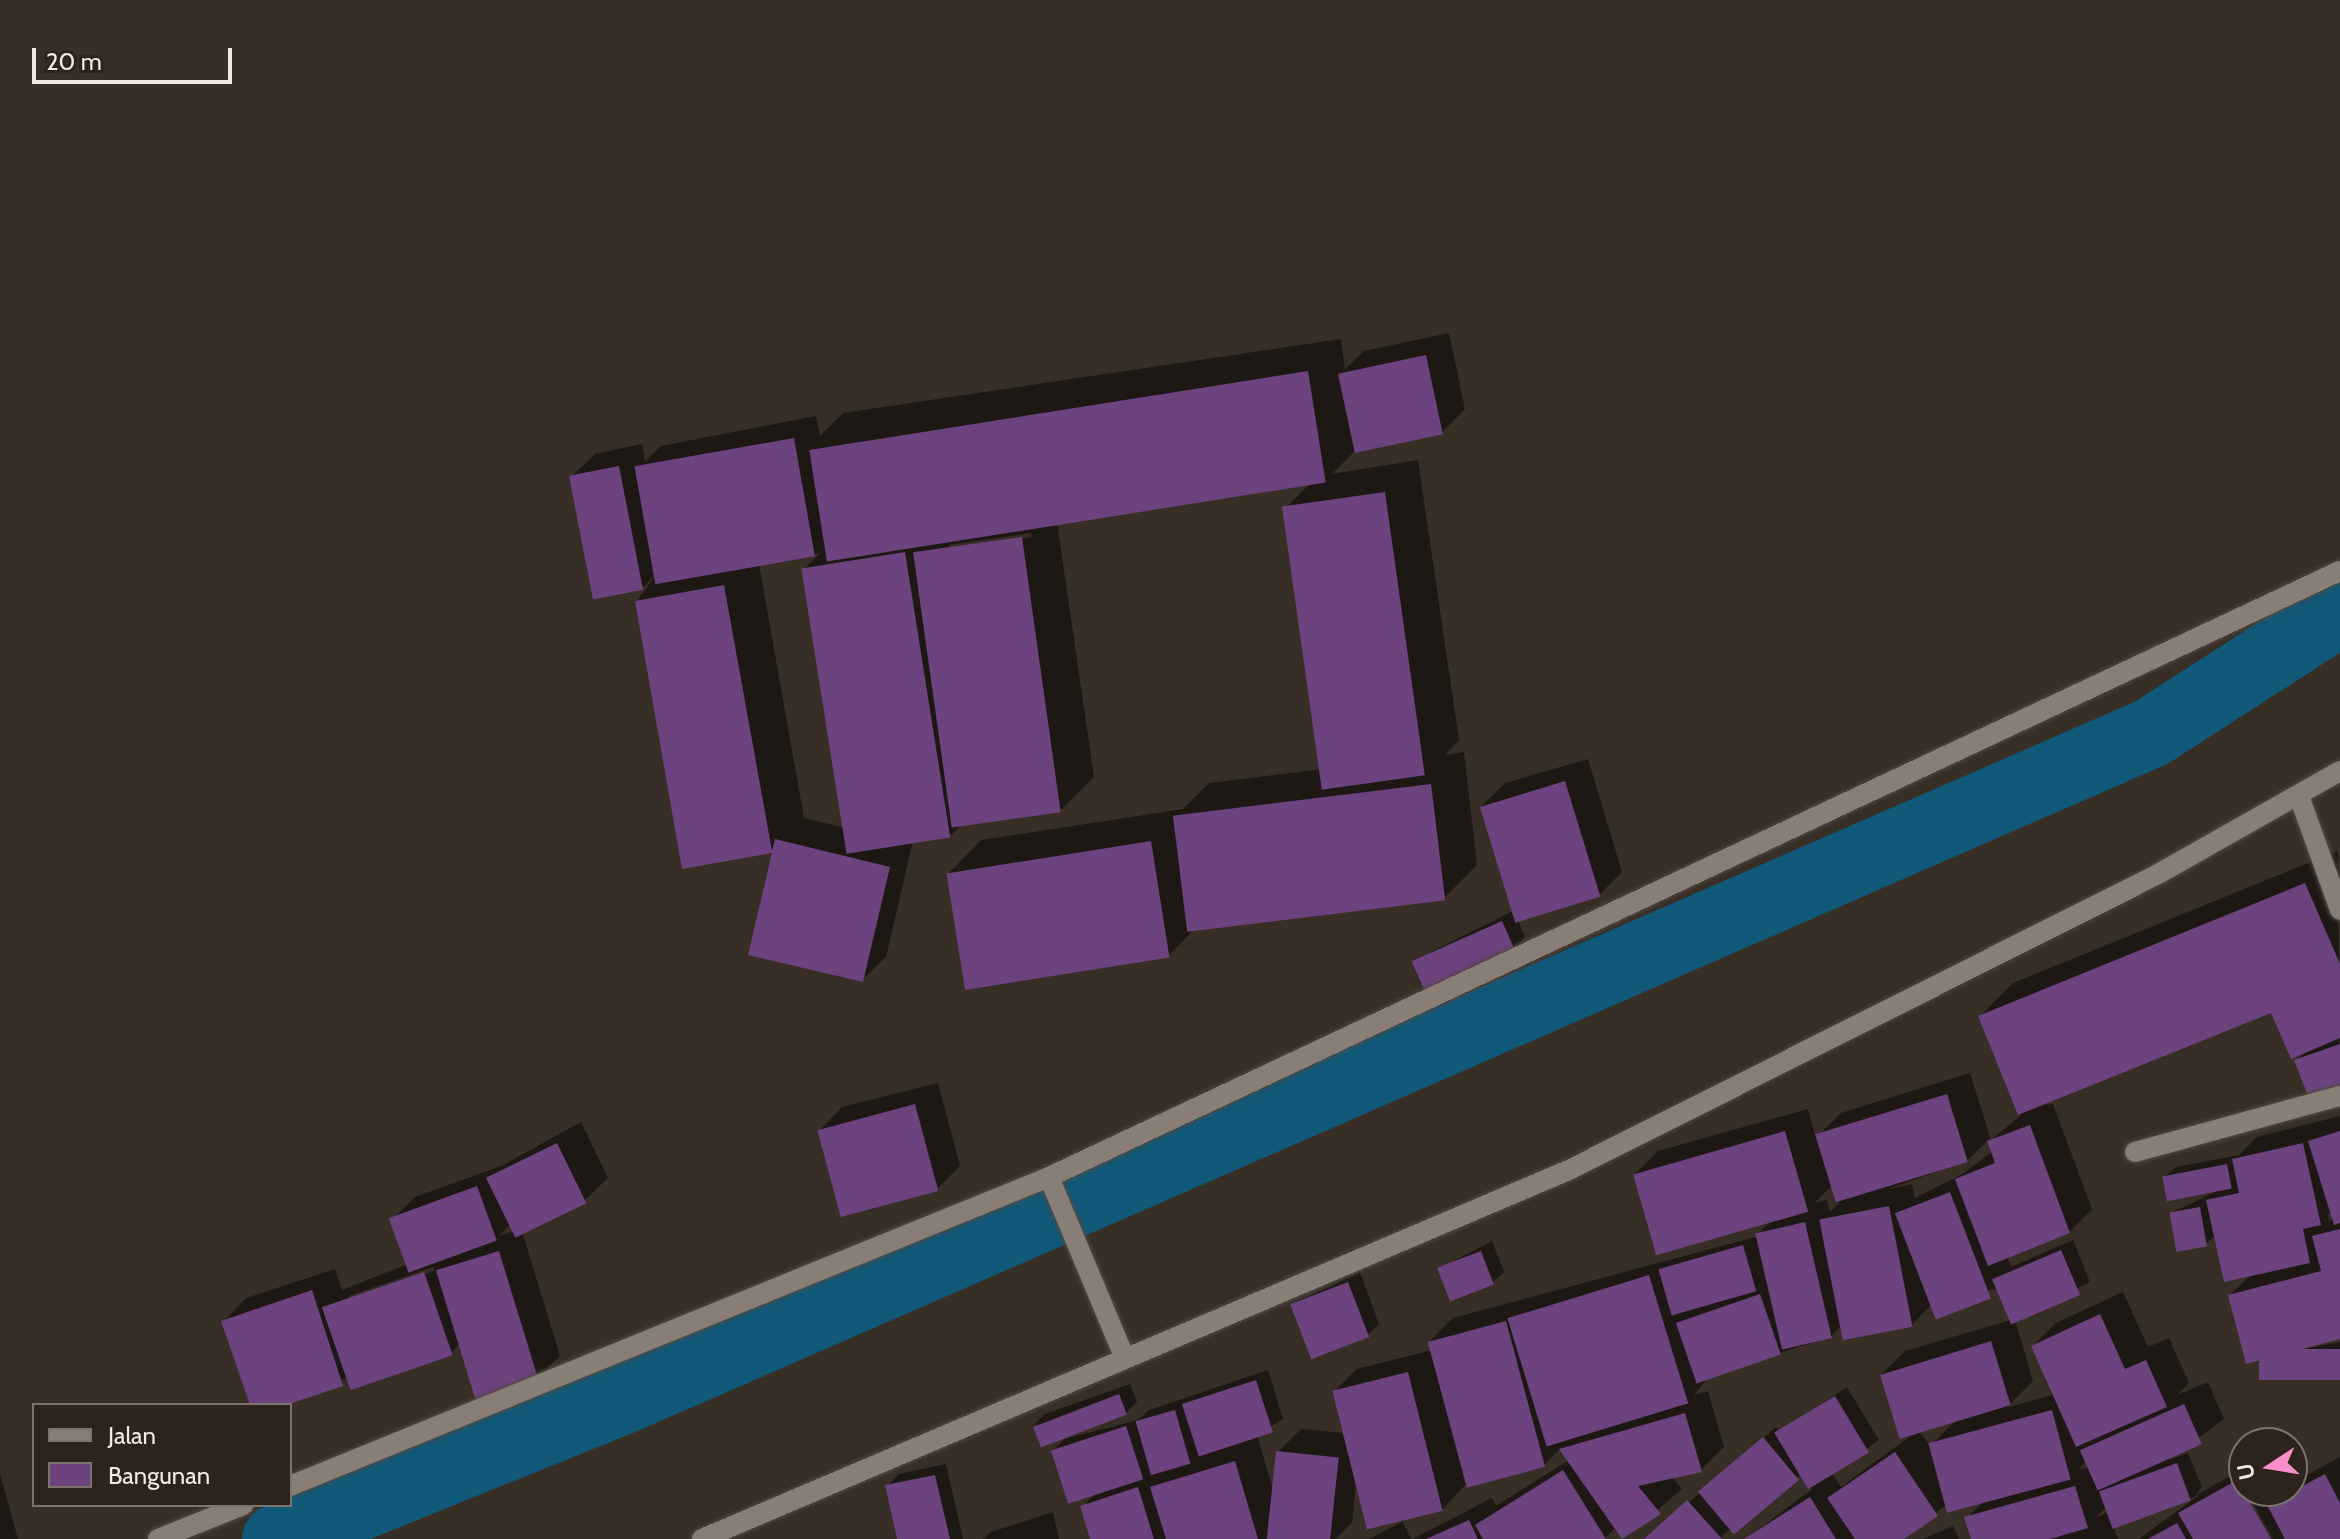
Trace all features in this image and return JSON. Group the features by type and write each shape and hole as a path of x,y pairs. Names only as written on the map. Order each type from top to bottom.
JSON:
{"street":[{"path":"292,1485 1052,1184 2340,571"},
{"path":"706,1538 1123,1354 1571,1169 2299,796 2340,771"},
{"path":"2299,796 2340,910"},
{"path":"2135,1152 2340,1096"},
{"path":"1052,1184 1123,1354"},
{"path":"158,1539 238,1507"}],"building":[{"path":"1426,355 1443,434 1355,453 1338,374"},
{"path":"1308,371 1326,483 827,562 809,450"},
{"path":"794,438 815,556 655,584 634,466"},
{"path":"619,466 643,590 593,599 569,476"},
{"path":"1385,492 1425,775 1322,790 1282,506"},
{"path":"1022,537 1061,812 952,828 913,552"},
{"path":"905,552 950,837 847,854 801,568"},
{"path":"724,585 772,851 775,839 890,867 863,982 748,955 772,853 682,869 635,601"},
{"path":"1565,781 1600,897 1515,923 1480,807"},
{"path":"1431,784 1445,900 1187,932 1173,816"},
{"path":"1151,841 1169,958 965,990 947,873"},
{"path":"2305,883 2340,964 2340,1038 2291,1059 2271,1013 2018,1115 1978,1016"},
{"path":"1502,921 1515,950 1425,991 1412,961"},
{"path":"2340,1044 2340,1090 2310,1101 2294,1060"},
{"path":"1947,1094 1968,1162 1836,1202 1815,1134"},
{"path":"915,1104 938,1191 841,1217 817,1130"},
{"path":"2030,1125 2070,1233 1988,1266 1955,1179 1995,1163 1987,1141"},
{"path":"1785,1131 1808,1212 1656,1255 1633,1175"},
{"path":"2340,1131 2340,1223 2334,1225 2308,1141"},
{"path":"557,1143 586,1203 515,1238 486,1178"},
{"path":"2303,1143 2321,1225 2303,1229 2310,1263 2224,1282 2206,1200 2239,1193 2232,1159"},
{"path":"2227,1164 2232,1189 2167,1201 2162,1177"},
{"path":"477,1186 497,1241 409,1273 389,1218"},
{"path":"1950,1192 1991,1298 1936,1320 1895,1213"},
{"path":"1889,1206 1912,1327 1843,1340 1819,1220"},
{"path":"2200,1207 2207,1246 2176,1252 2169,1212"},
{"path":"1805,1222 1832,1338 1782,1349 1755,1233"},
{"path":"2340,1229 2340,1339 2246,1364 2228,1295 2321,1271 2312,1236"},
{"path":"1743,1245 1756,1291 1672,1315 1658,1269"},
{"path":"2061,1250 2080,1295 2011,1324 1992,1279"},
{"path":"499,1251 538,1380 475,1399 436,1270"},
{"path":"1481,1251 1494,1285 1450,1301 1437,1268"},
{"path":"424,1272 453,1355 351,1390 322,1307"},
{"path":"1649,1275 1688,1403 1547,1446 1507,1318"},
{"path":"1348,1282 1369,1337 1311,1359 1290,1304"},
{"path":"312,1290 343,1386 292,1403 249,1403 221,1321"},
{"path":"1760,1294 1781,1355 1697,1383 1676,1323"},
{"path":"2100,1314 2125,1369 2146,1360 2167,1407 2076,1447 2031,1346"},
{"path":"1506,1321 1545,1467 1467,1488 1428,1342"},
{"path":"1991,1341 2011,1405 1900,1439 1880,1375"},
{"path":"2259,1349 2340,1349 2340,1380 2259,1380"},
{"path":"1408,1372 1443,1511 1367,1530 1332,1391"},
{"path":"1256,1380 1273,1432 1199,1456 1182,1404"},
{"path":"1119,1394 1127,1415 1041,1448 1033,1427"},
{"path":"1835,1396 1869,1453 1808,1489 1774,1433"},
{"path":"2184,1404 2202,1444 2098,1491 2080,1450"},
{"path":"1175,1410 1190,1464 1151,1475 1136,1421"},
{"path":"2052,1410 2071,1480 1947,1513 1928,1443"},
{"path":"1685,1413 1702,1472 1638,1486 1661,1514 1622,1539 1559,1449"},
{"path":"1126,1426 1143,1479 1068,1504 1051,1450"},
{"path":"1763,1437 1799,1480 1734,1535 1698,1492"},
{"path":"1276,1451 1339,1458 1330,1539 1267,1539"},
{"path":"1895,1452 1938,1516 1904,1539 1855,1539 1827,1498"},
{"path":"1235,1461 1258,1539 1166,1539 1150,1487"},
{"path":"2177,1463 2191,1501 2113,1529 2099,1491"},
{"path":"1563,1470 1606,1539 1483,1539 1475,1525"},
{"path":"2325,1474 2340,1503 2340,1539 2285,1539 2268,1507 2308,1507 2308,1483"},
{"path":"935,1475 950,1539 897,1539 885,1485"},
{"path":"2228,1485 2228,1507 2253,1507 2271,1539 2193,1539 2178,1513"},
{"path":"2075,1486 2088,1528 2050,1539 1971,1539 1964,1517"},
{"path":"1138,1487 1154,1539 1090,1539 1080,1506"},
{"path":"1810,1497 1836,1539 1744,1539"},
{"path":"1687,1500 1722,1539 1644,1539"},
{"path":"1469,1520 1478,1539 1426,1539"},
{"path":"2177,1523 2186,1539 2148,1539"}],"waterway":[{"path":"277,1539 628,1397 2151,733 2340,611"}]}
